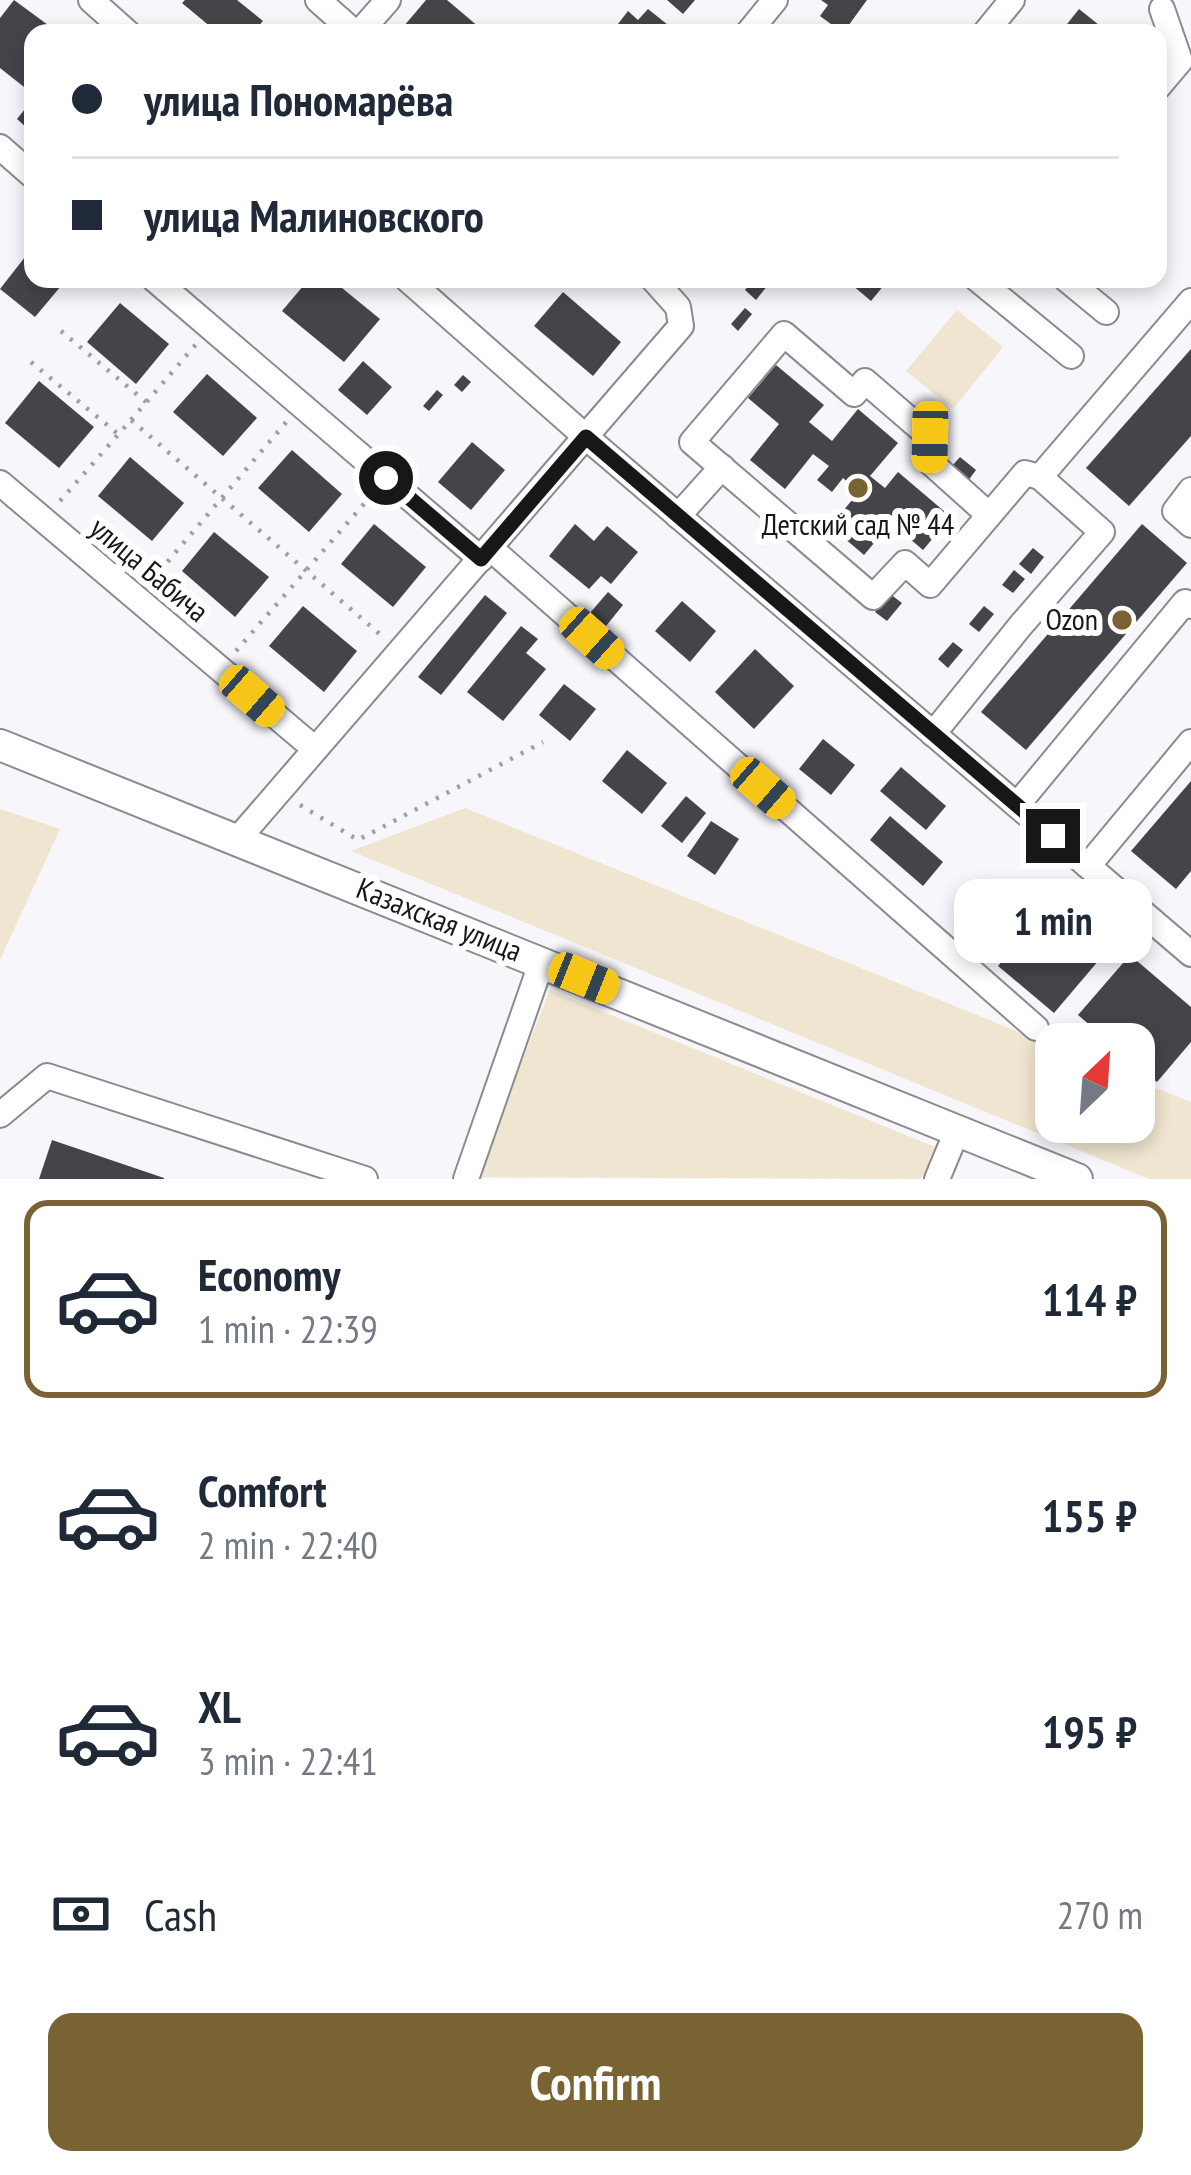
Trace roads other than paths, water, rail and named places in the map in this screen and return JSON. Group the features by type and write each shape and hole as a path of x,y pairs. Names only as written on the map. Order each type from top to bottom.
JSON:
{"main road":[{"name":"Казахская улица","path":"0,745 1077,1179"}],"street":[{"path":"91,0 118,24"},
{"path":"318,0 346,24"},
{"path":"365,24 388,0"},
{"path":"755,24 775,0"},
{"path":"992,24 1012,0"},
{"path":"1166,3 1180,61 1167,77"},
{"path":"0,147 24,168"},
{"path":"164,288 386,478 485,553 1035,1027"},
{"path":"417,288 1088,866 1187,942"},
{"path":"237,840 681,326 678,307 660,288"},
{"path":"988,288 1071,356"},
{"path":"1077,288 1106,312"},
{"path":"1040,477 1191,301"},
{"path":"934,734 1102,532 1040,477 1025,473 930,585 905,563 873,596 692,442 784,334 854,394 865,381 930,437 930,462 989,515"},
{"path":"678,516 722,467"},
{"name":"улица Бабича","path":"0,483 315,749"},
{"path":"1191,490 1174,511 1191,525"},
{"path":"1017,805 1189,601"},
{"path":"1088,866 1191,742"},
{"path":"466,1179 542,961"},
{"path":"0,1114 47,1076 365,1179"},
{"path":"937,1179 957,1131"}],"place":[{"name":"Детский сад № 44","path":"858,488"},
{"name":"Ozon","path":"1122,620"}]}
